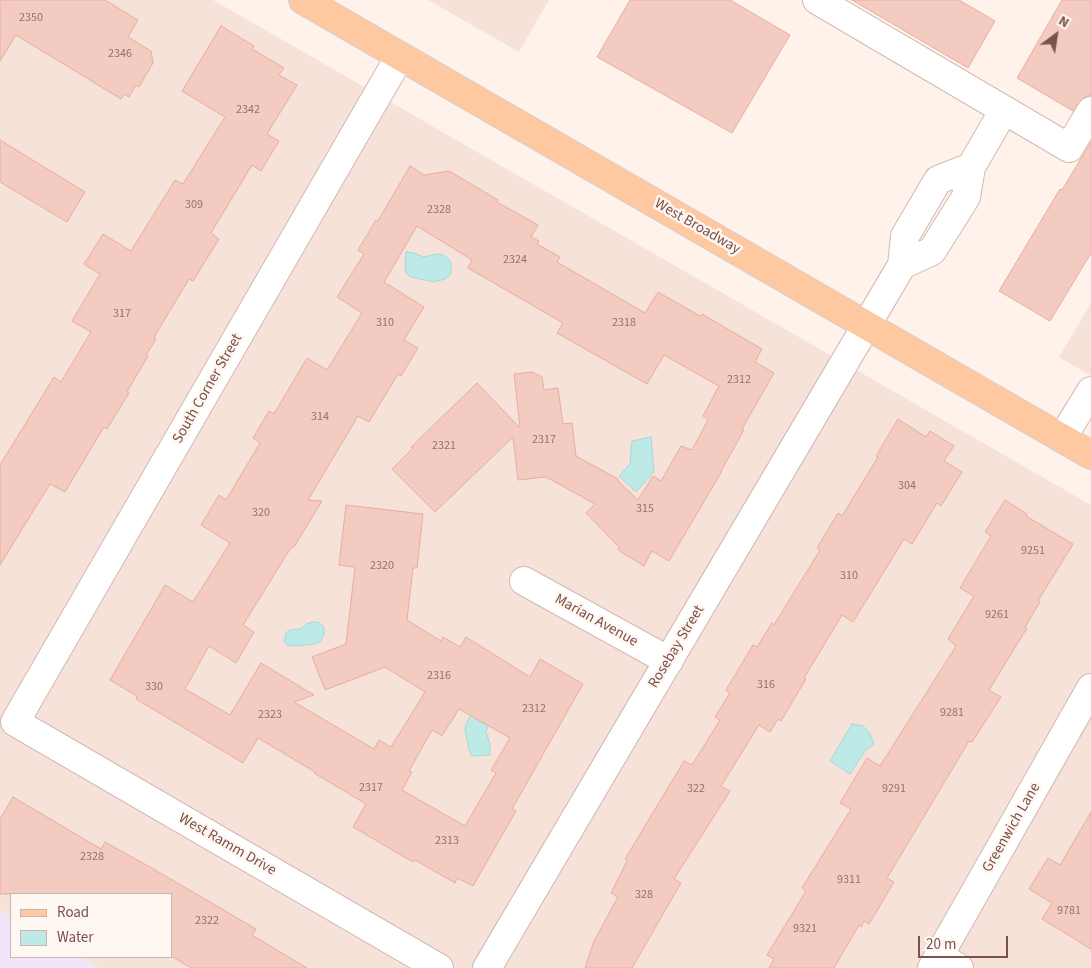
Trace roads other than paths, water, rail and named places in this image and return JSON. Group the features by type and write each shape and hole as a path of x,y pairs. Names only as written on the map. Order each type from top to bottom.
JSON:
{"main road":[{"name":"West Broadway","path":"303,0 1091,455"}],"street":[{"path":"817,0 1069,148 1091,111"},
{"name":"South Corner Street","path":"15,722 400,56"},
{"name":"Rosebay Street","path":"487,968 902,265 932,251 966,197 971,166 1004,110"},
{"path":"1062,438 1091,391"},
{"name":"Marian Avenue","path":"524,580 669,661"},
{"name":"Greenwich Lane","path":"943,964 1091,688"},
{"name":"West Ramm Drive","path":"15,722 439,968"}],"water":[{"path":"406,252 424,257 437,254 444,255 451,262 451,274 445,279 434,282 411,277 406,273 405,269"},
{"path":"651,437 654,472 636,492 619,476 630,464 632,441"},
{"path":"318,622 324,627 324,634 320,642 295,646 287,645 284,642 286,633 289,630 301,629 306,624"},
{"path":"471,715 490,721 486,732 490,744 490,755 472,756 469,750 465,730"},
{"path":"852,724 863,726 869,732 874,744 865,751 850,774 830,761"}]}
